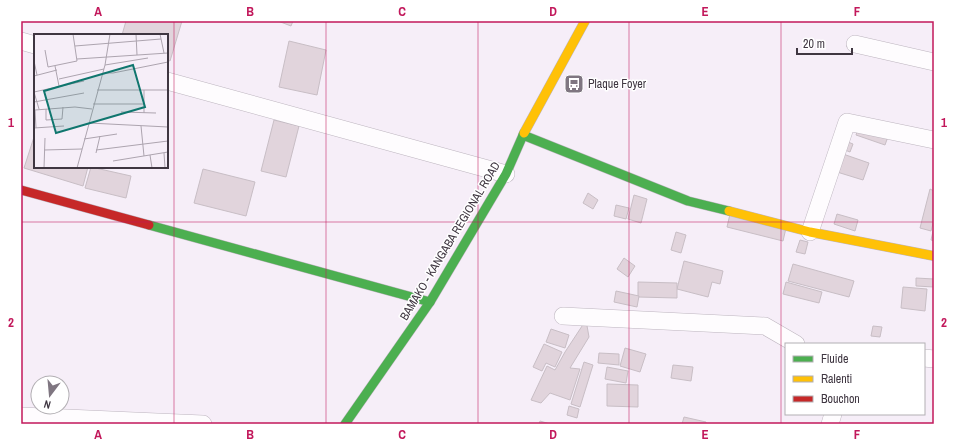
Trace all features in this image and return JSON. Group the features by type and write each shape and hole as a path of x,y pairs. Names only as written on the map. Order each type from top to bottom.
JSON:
{"street":[{"name":"BAMAKO - KANGABA REGIONAL ROAD","path":"345,424 430,302 506,174 523,135 584,21"},
{"path":"21,41 34,45"},
{"path":"855,44 934,62"},
{"path":"168,81 506,174"},
{"path":"810,232 848,122 934,140"},
{"path":"523,135 688,201 810,232 934,256"},
{"path":"21,190 430,302"},
{"path":"563,316 765,326 794,343"},
{"path":"21,416 203,424"}],"building":[{"path":"126,21 182,21 170,61 168,60 168,34 122,34"},
{"path":"278,21 293,21 291,26"},
{"path":"289,41 326,50 317,95 279,87"},
{"path":"274,120 299,126 286,177 261,171"},
{"path":"860,122 890,131 885,145 856,135"},
{"path":"34,137 34,168 88,168 83,186 24,168"},
{"path":"848,142 853,144 850,152 845,150"},
{"path":"843,154 869,163 863,180 837,172"},
{"path":"91,168 131,176 126,198 85,188"},
{"path":"203,169 255,182 246,216 194,203"},
{"path":"930,189 934,191 934,220 931,231 920,228"},
{"path":"588,193 598,200 593,209 583,203"},
{"path":"634,195 647,199 641,223 628,219"},
{"path":"616,205 629,208 626,219 614,216"},
{"path":"730,214 786,228 783,241 727,227"},
{"path":"837,214 858,220 855,231 834,224"},
{"path":"934,227 934,241 931,240"},
{"path":"676,232 686,235 681,253 671,250"},
{"path":"800,240 808,242 805,254 796,252"},
{"path":"624,258 635,266 628,277 617,269"},
{"path":"684,261 723,271 720,284 712,282 708,297 677,289"},
{"path":"793,264 854,281 849,297 788,281"},
{"path":"916,278 934,279 934,287 916,286"},
{"path":"638,282 677,283 677,298 638,297"},
{"path":"786,282 822,292 819,303 783,294"},
{"path":"903,287 927,289 925,311 901,308"},
{"path":"616,291 639,296 637,307 614,302"},
{"path":"586,320 589,337 570,368 580,369 570,400 550,393 541,403 531,400 547,366 555,370"},
{"path":"873,326 882,327 880,337 871,336"},
{"path":"551,329 569,335 565,348 546,342"},
{"path":"544,344 562,352 555,367 546,363 542,371 533,367"},
{"path":"625,348 646,354 640,372 620,366"},
{"path":"599,353 619,354 619,365 598,363"},
{"path":"584,362 593,365 580,407 571,404"},
{"path":"673,365 693,367 691,381 671,378"},
{"path":"607,367 628,371 626,383 605,379"},
{"path":"607,384 638,385 638,407 607,406"},
{"path":"569,406 579,409 577,418 567,415"},
{"path":"684,417 706,422 706,424 682,424"},
{"path":"540,421 550,424 539,424"}],"traffic: fast":[{"path":"345,424 430,302 506,174 524,133"},
{"path":"523,135 688,201 729,211"},
{"path":"149,225 430,302"}],"traffic: slow":[{"path":"524,133 585,21"},
{"path":"729,211 810,232 934,256"}],"traffic: jam":[{"path":"21,190 149,225"}],"place":[{"name":"Plaque Foyer","path":"574,84"}]}
